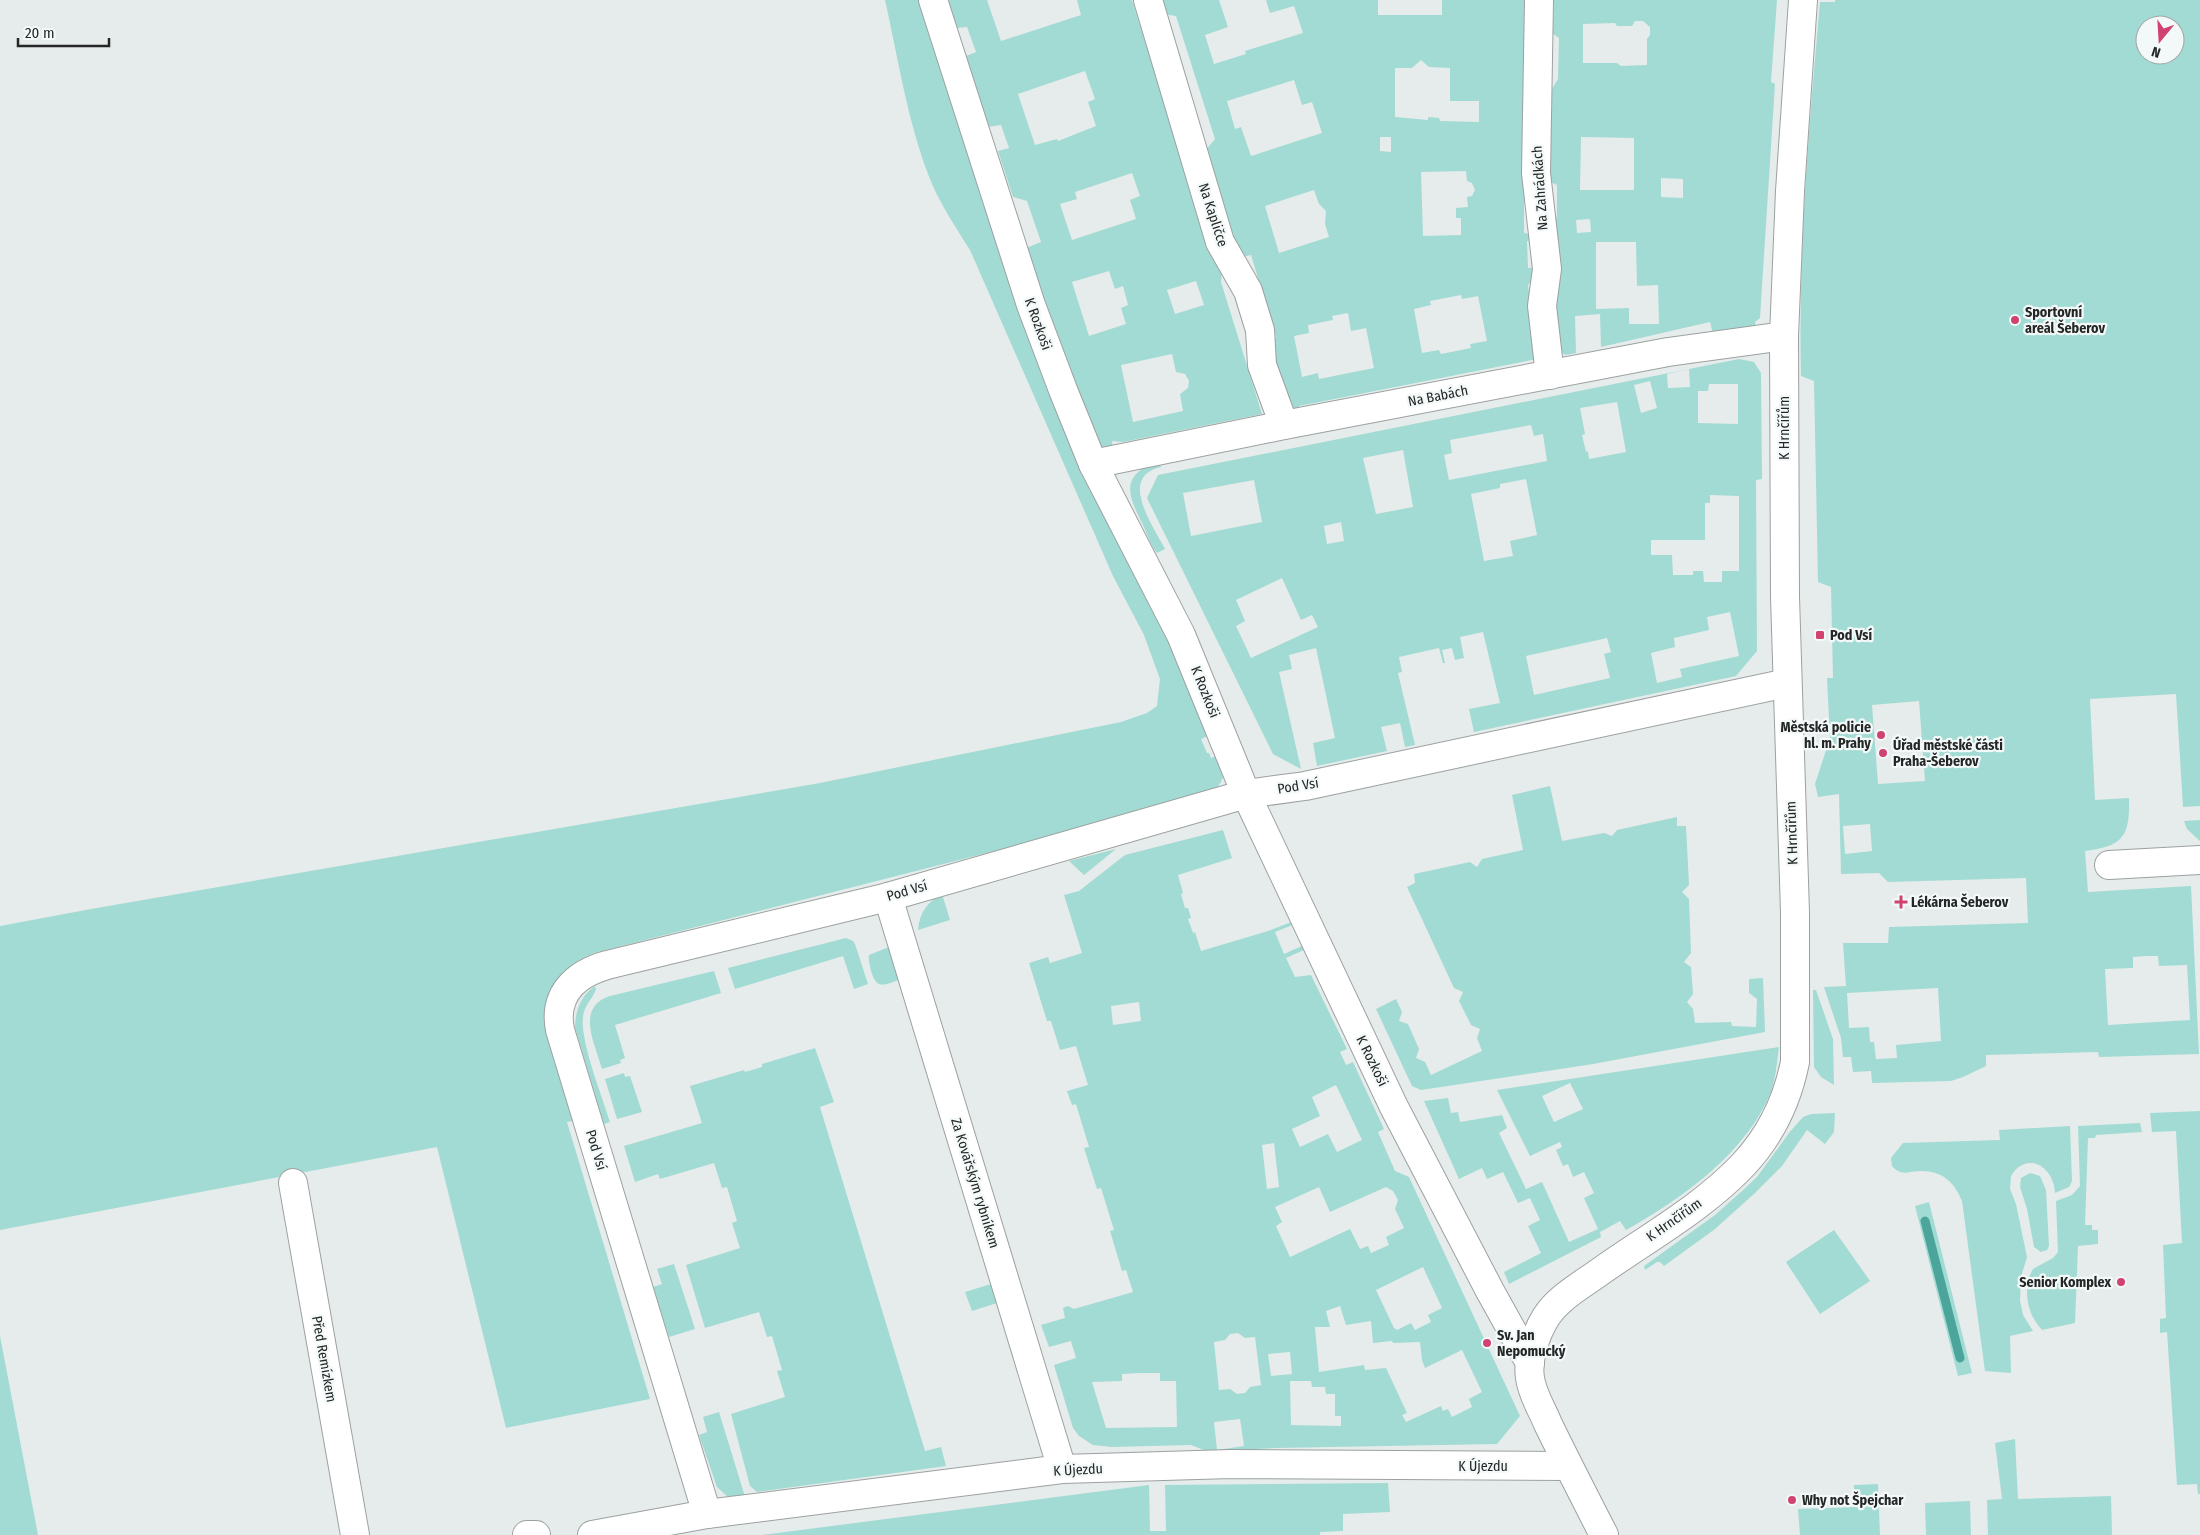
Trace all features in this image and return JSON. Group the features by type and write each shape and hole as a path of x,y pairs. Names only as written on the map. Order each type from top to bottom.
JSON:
{"street":[{"name":"K Rozkoši","path":"933,0 1031,305 1063,390 1094,464 1181,635 1246,794 1394,1107 1490,1291 1530,1363"},
{"name":"Na Kapličce","path":"1148,0 1220,242 1244,284 1253,307 1260,330 1262,365 1284,424"},
{"name":"Na Zahrádkách","path":"1539,0 1536,172 1547,269 1542,306 1550,374"},
{"name":"K Hrnčířům","path":"1604,1535 1568,1466 1535,1396 1530,1378 1530,1363 1536,1336 1547,1316 1565,1297 1629,1251 1690,1212 1742,1166 1772,1128 1783,1107 1795,1062 1795,888 1787,683 1784,336 1790,191 1803,0"},
{"name":"Na Babách","path":"1094,464 1284,424 1668,352 1784,336"},
{"name":"Pod Vsí","path":"706,1514 560,1030 558,1013 560,1004 573,983 591,970 888,897 1246,794 1305,786 1787,683"},
{"path":"2109,864 2200,860"},
{"name":"Za Kovářským rybníkem","path":"888,897 1062,1470"},
{"name":"Před Remízkem","path":"293,1183 355,1535"},
{"name":"K Újezdu","path":"592,1535 706,1514 1062,1470 1231,1464 1568,1466"},
{"path":"528,1535 536,1535"}],"shaded area":[{"path":"885,0 921,0 1146,596 1205,715 1208,736 1201,739 1211,758 1217,756 1225,768 1220,784 1213,791 1199,799 594,953 573,964 564,972 551,990 546,1012 546,1025 574,1121 567,1122 650,1399 506,1428 437,1147 0,1230 0,926 820,783 1121,722 1147,713 1157,706 1160,679 1144,635 1113,576 970,250 942,204 928,174 914,131"},
{"path":"949,0 987,0 1001,41 1081,15 1077,0 1132,0 1172,127 1222,270 1221,282 1262,414 1123,442 1112,441 1113,451 1102,451 1063,366 1026,248 1041,242 1027,201 1013,197 998,151 1009,148 1001,125 987,127 964,60 966,56 976,52 967,27 956,28 947,4","holes":["1085,71 1095,99 1088,102 1096,126 1058,141 1057,139 1035,145 1018,94","1132,173 1140,196 1130,200 1136,219 1072,240 1060,204 1077,199 1075,192","1109,271 1115,289 1123,286 1128,305 1121,308 1126,324 1089,336 1072,282","1196,281 1204,305 1175,314 1167,290","1172,354 1176,372 1185,374 1189,381 1188,388 1180,394 1183,411 1133,422 1121,365"]},
{"path":"1158,0 1219,0 1228,27 1205,35 1214,64 1246,54 1245,51 1303,33 1294,6 1270,13 1266,0 1378,0 1378,15 1442,15 1442,0 1524,0 1524,233 1530,234 1536,240 1527,241 1528,268 1538,267 1534,278 1528,285 1537,359 1299,406 1300,413 1283,404 1272,340 1276,337 1251,255 1242,257 1234,253 1204,152 1215,139 1176,16 1163,14","holes":["1421,60 1429,67 1450,68 1450,101 1479,101 1479,122 1440,121 1439,118 1428,117 1428,120 1395,117 1395,68 1412,68","1294,80 1302,105 1312,102 1322,133 1251,156 1241,127 1235,129 1227,101","1380,137 1391,137 1391,152 1380,151","1466,171 1467,181 1472,183 1475,190 1472,196 1467,197 1468,207 1456,208 1456,218 1461,218 1461,235 1423,236 1421,172","1314,190 1319,204 1326,211 1325,224 1329,237 1279,253 1265,206","1461,295 1462,299 1478,296 1487,341 1470,344 1471,348 1441,354 1439,350 1422,353 1414,309 1431,305 1430,301","1348,313 1351,331 1366,328 1374,368 1319,379 1318,373 1302,377 1294,336 1309,333 1308,325 1333,320 1332,316"]},
{"path":"1554,0 1777,0 1771,82 1775,84 1760,318 1755,322 1756,327 1713,334 1710,322 1601,347 1600,314 1575,316 1576,353 1565,355 1559,350 1554,292 1559,290 1555,218 1557,217 1557,185 1550,182 1546,95 1558,79 1559,38 1553,34","holes":["1635,21 1643,21 1650,27 1650,35 1647,39 1647,65 1621,66 1617,63 1583,63 1583,24 1615,23 1617,26 1632,26","1581,137 1634,138 1634,190 1580,190","1661,178 1683,179 1683,198 1661,197","1590,219 1591,232 1577,233 1576,220","1596,242 1636,242 1637,286 1658,285 1659,324 1629,324 1629,308 1596,309"]},
{"name":"Sportovní areál Šeberov","path":"1835,0 2200,0 2200,806 2183,807 2176,694 2090,699 2095,800 2129,798 2129,811 2126,831 2122,837 2108,846 2085,851 2088,892 2191,886 2199,1054 2099,1057 2098,1052 1986,1055 1986,1066 1951,1081 1872,1083 1871,1071 1853,1072 1851,1057 1843,1057 1841,1038 1824,987 1846,986 1843,943 1888,943 1889,927 2028,923 2026,878 1888,882 1879,873 1841,874 1839,794 1818,797 1815,784 1830,738 1827,678 1833,678 1831,587 1818,582 1814,381 1801,376 1803,236 1808,142 1820,2 1835,2","holes":["1919,701 1925,781 1878,784 1872,705","1870,824 1872,851 1845,854 1843,826","2158,956 2159,966 2187,965 2190,1020 2108,1025 2105,969 2133,968 2133,957","1938,988 1941,1041 1896,1045 1897,1058 1876,1059 1874,1042 1870,1042 1869,1027 1849,1028 1847,993"]},
{"path":"1739,359 1754,362 1761,373 1762,479 1756,480 1757,651 1736,676 1474,732 1469,709 1500,703 1483,632 1460,637 1464,658 1455,660 1452,648 1442,650 1445,663 1443,663 1439,648 1399,657 1402,672 1398,673 1415,745 1405,747 1400,723 1381,727 1387,751 1317,766 1313,743 1335,738 1316,648 1289,655 1292,669 1279,672 1301,769 1273,754 1147,498 1158,475","holes":["1689,369 1690,387 1668,388 1667,374","1650,381 1657,408 1641,413 1634,385","1709,384 1738,384 1738,424 1698,423 1698,391 1708,391","1617,402 1626,452 1589,459 1582,435 1585,434 1580,408","1531,425 1534,436 1543,434 1547,461 1449,480 1444,455 1452,453 1450,440","1403,450 1413,507 1376,514 1363,458","1526,479 1537,535 1510,541 1513,556 1484,561 1471,494 1500,488 1500,484","1254,480 1262,522 1191,536 1183,493","1710,495 1739,496 1739,571 1722,571 1722,582 1704,582 1703,571 1693,571 1693,575 1673,575 1672,555 1651,555 1651,540 1705,540 1705,503 1710,503","1341,522 1344,541 1327,544 1324,526","1282,578 1301,620 1312,615 1318,627 1251,658 1236,626 1245,621 1236,600","1730,612 1739,656 1680,669 1682,677 1657,683 1651,653 1675,647 1674,638 1709,630 1707,617","1607,638 1611,652 1604,654 1610,678 1534,695 1526,656"]},
{"path":"1159,459 1161,467 1148,472 1142,481 1140,492 1147,516 1165,549 1157,553 1133,503 1130,486 1138,472"},
{"path":"1550,786 1562,841 1604,833 1612,836 1617,830 1677,817 1677,826 1686,826 1689,885 1682,892 1689,899 1691,953 1684,962 1691,967 1693,994 1687,1002 1693,1009 1695,1023 1731,1022 1732,1026 1756,1027 1757,999 1749,993 1749,979 1763,978 1765,1032 1593,1064 1421,1090 1412,1086 1376,1009 1396,999 1402,1012 1399,1021 1408,1024 1419,1049 1416,1058 1425,1062 1431,1075 1482,1051 1477,1038 1480,1029 1471,1025 1459,1001 1463,992 1454,988 1407,887 1415,883 1414,874 1470,862 1477,867 1482,859 1523,850 1512,795"},
{"path":"2200,820 2200,841 2187,829 2184,821"},
{"path":"1223,830 1232,858 1178,875 1185,908 1188,908 1191,918 1188,919 1193,933 1195,932 1201,951 1268,931 1294,921 1295,924 1275,932 1284,954 1304,945 1306,949 1286,958 1295,977 1311,975 1347,1049 1340,1052 1346,1065 1353,1062 1384,1129 1378,1132 1395,1171 1409,1177 1520,1416 1497,1444 1277,1448 1256,1449 1256,1453 1214,1454 1191,1445 1112,1447 1093,1445 1079,1436 1073,1428 1054,1365 1076,1358 1071,1341 1049,1347 1041,1325 1065,1318 1063,1308 1068,1306 1074,1309 1133,1292 1126,1270 1122,1271 1110,1231 1114,1230 1101,1188 1097,1189 1084,1148 1089,1147 1076,1104 1072,1105 1067,1091 1088,1085 1076,1046 1060,1050 1051,1021 1047,1021 1029,963 1048,957 1050,963 1082,953 1064,895 1079,891 1125,855","holes":["1139,1002 1141,1021 1113,1025 1111,1006","1336,1085 1362,1140 1337,1152 1328,1134 1300,1147 1292,1129 1320,1116 1312,1097","1274,1143 1279,1187 1267,1189 1262,1145","1319,1187 1330,1212 1386,1187 1393,1191 1398,1200 1395,1209 1404,1228 1386,1237 1389,1245 1371,1253 1368,1246 1360,1249 1350,1229 1290,1257 1276,1226 1282,1222 1275,1207","1423,1267 1442,1308 1428,1315 1431,1322 1415,1330 1411,1323 1397,1330 1394,1328 1376,1290","1340,1306 1346,1325 1371,1321 1373,1343 1392,1341 1393,1343 1420,1342 1425,1368 1462,1350 1482,1392 1469,1399 1472,1407 1452,1417 1448,1409 1443,1411 1441,1406 1406,1422 1402,1415 1407,1413 1386,1368 1365,1370 1364,1365 1319,1372 1315,1327 1330,1327 1326,1311","1238,1333 1245,1338 1255,1337 1261,1385 1250,1387 1245,1393 1237,1394 1230,1389 1219,1390 1214,1342 1225,1340 1230,1334","1290,1352 1292,1374 1271,1376 1268,1354","1140,1373 1160,1373 1160,1381 1176,1381 1177,1427 1106,1428 1092,1382 1122,1381 1122,1374","1290,1381 1311,1381 1312,1387 1325,1387 1326,1394 1335,1394 1335,1416 1341,1416 1341,1426 1291,1425","1240,1419 1244,1446 1217,1450 1214,1422"]},
{"path":"1116,849 1084,875 1069,861"},
{"path":"942,894 950,920 918,930 920,918 925,908 932,900"},
{"path":"846,938 855,944 868,984 854,989 843,956 735,989 728,968"},
{"path":"889,947 899,980 878,984 871,971 869,955"},
{"path":"714,971 721,993 615,1025 625,1058 620,1060 621,1063 602,1069 590,1027 590,1017 599,1001 610,996"},
{"path":"595,986 595,993 584,1013 583,1027 588,1054 610,1122 604,1124 575,1028 580,1004 586,994"},
{"path":"1813,990 1816,990 1833,1039 1834,1085 1821,1077 1814,1067"},
{"path":"1779,1047 1772,1089 1761,1112 1747,1133 1711,1171 1669,1204 1626,1230 1620,1221 1600,1232 1601,1237 1509,1284 1504,1272 1541,1253 1528,1226 1540,1220 1530,1198 1518,1203 1503,1172 1487,1179 1482,1168 1459,1179 1424,1101 1448,1098 1451,1113 1458,1112 1460,1122 1502,1115 1507,1128 1499,1133 1526,1189 1542,1182 1569,1242 1598,1229 1584,1198 1594,1193 1584,1172 1573,1177 1568,1164 1563,1166 1556,1150 1562,1147 1560,1142 1530,1156 1497,1090","holes":["1570,1083 1583,1109 1554,1122 1542,1096"]},
{"path":"815,1048 834,1102 820,1107 925,1451 941,1447 946,1466 757,1492 750,1486 731,1414 785,1397 777,1371 782,1370 772,1336 767,1337 759,1312 705,1328 686,1265 740,1248 732,1223 737,1221 727,1187 722,1188 714,1163 660,1179 658,1174 635,1182 624,1146 702,1123 690,1086 744,1070 745,1072 762,1067 762,1064"},
{"path":"624,1073 625,1077 630,1076 642,1112 617,1119 605,1079"},
{"path":"2200,1111 2200,1494 2198,1494 2197,1484 2177,1485 2167,1332 2160,1333 2160,1319 2166,1318 2163,1245 2182,1243 2176,1131 2152,1132 2150,1113"},
{"path":"1835,1113 1834,1132 1825,1144 1807,1130 1782,1166 1715,1229 1664,1266 1657,1262 1645,1270 1644,1266 1715,1215 1757,1177 1803,1117 1811,1114"},
{"path":"2140,1123 2142,1132 2096,1135 2095,1138 2088,1138 2085,1225 2092,1225 2092,1230 2098,1230 2098,1244 2078,1246 2075,1323 2042,1330 2030,1309 2027,1292 2028,1284 2033,1269 2053,1258 2058,1252 2056,1201 2072,1195 2080,1186 2078,1126"},
{"path":"2070,1126 2072,1181 2069,1187 2055,1193 2050,1176 2045,1169 2032,1163 2024,1164 2017,1168 2011,1176 2010,1189 2016,1204 2027,1257 2021,1277 2020,1301 2023,1315 2033,1331 2010,1336 2011,1373 1985,1371 1962,1201 1955,1188 1942,1175 1921,1171 1905,1173 1899,1171 1892,1166 1891,1158 1903,1143 2000,1140 1999,1130"},
{"path":"2030,1173 2040,1176 2046,1190 2049,1246 2047,1250 2041,1252 2034,1247 2027,1209 2020,1187 2021,1178"},
{"path":"1929,1202 1972,1373 1958,1376 1915,1206"},
{"path":"1834,1230 1870,1281 1820,1314 1786,1262"},
{"path":"674,1264 695,1329 669,1337 653,1287 662,1284 657,1269"},
{"path":"991,1284 997,1303 972,1311 965,1292"},
{"path":"0,1336 38,1535 0,1535"},
{"path":"719,1412 746,1500 729,1498 717,1487 699,1435 707,1432 703,1417"},
{"path":"2015,1439 2018,1499 2111,1496 2112,1535 1988,1535 1987,1500 2002,1499 1995,1443"},
{"path":"1388,1483 1390,1512 1343,1514 1343,1531 1320,1532 1320,1535 762,1535 1149,1485 1150,1531 1166,1531 1165,1485"},
{"path":"1878,1484 1880,1535 1800,1535 1798,1509 1854,1507 1854,1485"},
{"path":"1970,1501 1971,1535 1926,1535 1925,1503"}],"waterway":[{"path":"1925,1221 1960,1358"}],"place":[{"name":"Sportovní areál Šeberov","path":"2015,320"},
{"name":"Pod Vsí","path":"1820,635"},
{"name":"Městská policie hl. m. Prahy","path":"1881,735"},
{"name":"Úřad městské části Praha-Šeberov","path":"1883,753"},
{"name":"Lékárna Šeberov","path":"1901,902"},
{"name":"Senior Komplex","path":"2121,1282"},
{"name":"Sv. Jan Nepomucký","path":"1487,1343"},
{"name":"Why not Špejchar","path":"1792,1500"}]}
